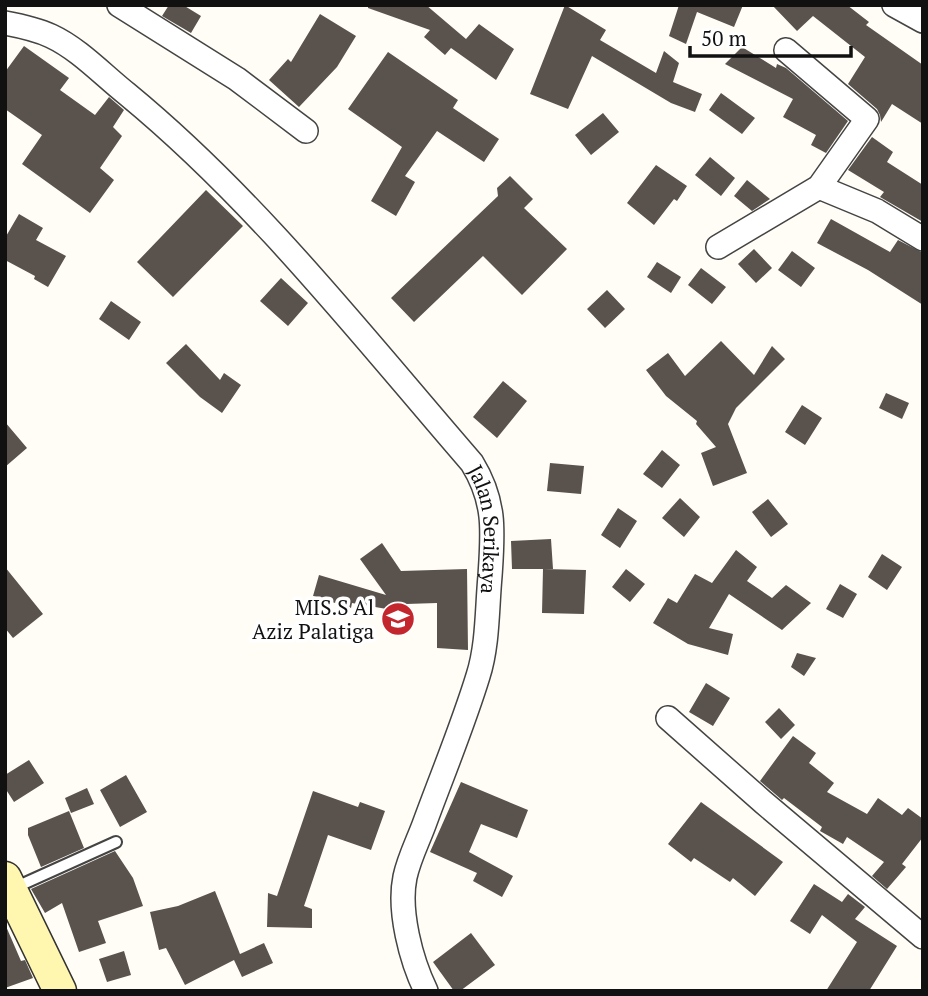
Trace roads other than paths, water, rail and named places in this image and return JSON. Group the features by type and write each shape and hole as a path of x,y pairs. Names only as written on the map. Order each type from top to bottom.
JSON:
{"main road":[{"path":"10,897 60,991"}],"street":[{"path":"119,5 237,79 306,131"},
{"path":"894,5 923,21"},
{"name":"Jalan Serikaya","path":"5,23 30,28 53,37 172,131 283,245 472,463 483,480 494,529 486,632 479,674 405,878 405,914 409,940 426,991"},
{"path":"718,247 819,187 867,118 786,50"},
{"path":"819,187 877,211 923,239"},
{"path":"668,718 923,937"}],"lane":[{"path":"10,897 116,842"}],"place":[{"name":"MIS.S Al Aziz Palatiga","path":"398,619"}]}
